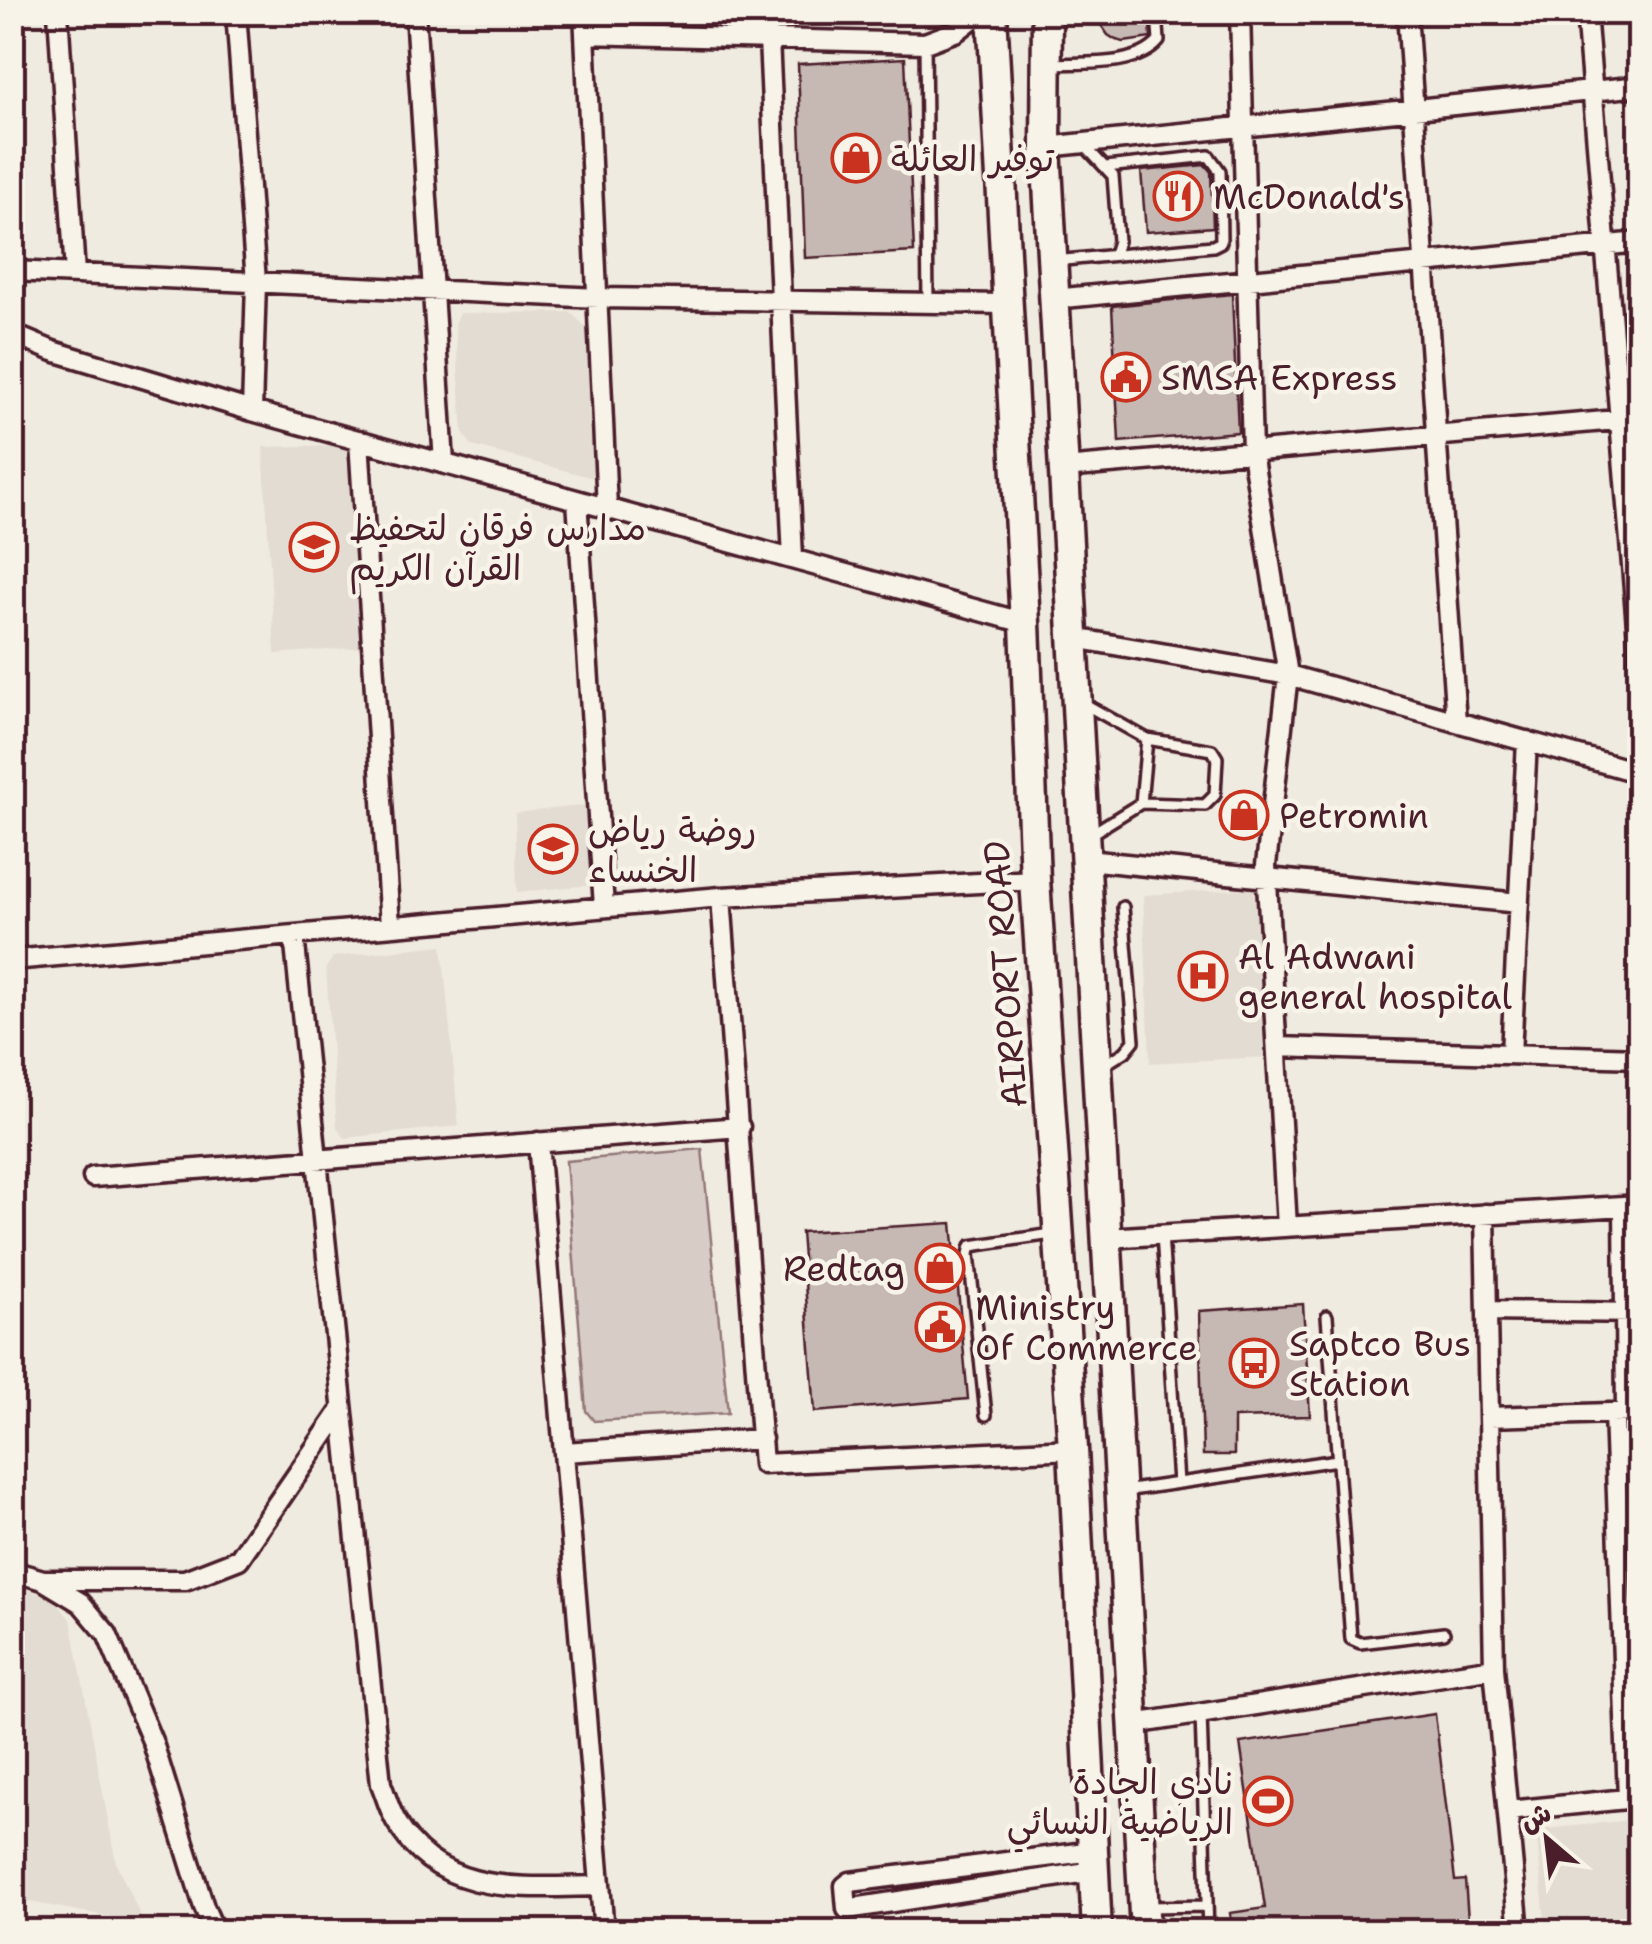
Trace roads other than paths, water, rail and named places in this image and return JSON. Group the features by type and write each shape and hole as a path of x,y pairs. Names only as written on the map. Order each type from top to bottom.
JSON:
{"main road":[{"name":"AIRPORT ROAD","path":"992,12 1036,880 1073,1449 1097,1932"},
{"path":"1047,12 1046,147 1145,1919"}],"street":[{"path":"58,12 75,274"},
{"path":"236,12 256,282 252,411"},
{"path":"415,12 444,464"},
{"path":"584,12 608,508"},
{"path":"585,34 926,43 957,30 981,12"},
{"path":"1240,12 1252,452 1288,675 1266,877 1287,1226"},
{"path":"1408,12 1456,722"},
{"path":"1586,12 1640,662"},
{"path":"768,39 793,559"},
{"path":"1046,147 1640,86"},
{"path":"1054,299 1640,242"},
{"path":"12,271 599,298 1006,304"},
{"path":"12,334 53,351 252,411 1025,623"},
{"path":"1064,468 1640,418"},
{"path":"359,440 390,926"},
{"path":"577,500 604,907"},
{"path":"1074,638 1288,675 1640,773"},
{"path":"1511,1054 1526,742"},
{"path":"1085,849 1266,877 1518,904"},
{"path":"12,960 721,897 1036,880"},
{"path":"721,897 763,1464 1073,1449"},
{"path":"294,935 381,1784 396,1822 442,1869 473,1882 505,1886 600,1886"},
{"path":"1276,1046 1640,1058"},
{"path":"93,1177 740,1127"},
{"path":"538,1142 604,1932"},
{"path":"1107,1238 1632,1206 1632,1313 1626,1412 1634,1798 1508,1812"},
{"path":"1485,1214 1494,1668 1520,1932"},
{"path":"1487,1311 1632,1313"},
{"path":"43,1580 185,1580 239,1559 342,1409"},
{"path":"1489,1417 1626,1412"},
{"path":"564,1452 762,1439"},
{"path":"12,1570 43,1580 81,1603 107,1634 153,1744 215,1932"},
{"path":"1134,1724 1494,1668"},
{"path":"1094,1861 912,1899 847,1909 845,1905 846,1886 850,1882 1094,1861"},
{"path":"909,1875 912,1899"}],"lane":[{"path":"1047,64 1092,62 1150,52 1159,41 1157,12"},
{"path":"926,43 928,302"},
{"path":"1084,145 1113,176 1118,240 1114,254"},
{"path":"1052,262 1213,246 1221,242 1220,171 1209,156 1106,167"},
{"path":"1077,700 1147,739 1212,750 1217,758 1214,795 1205,805 1141,803 1085,849"},
{"path":"1141,803 1147,739"},
{"path":"1098,1069 1125,1052 1134,1040 1124,907"},
{"path":"986,1415 971,1246 1060,1233"},
{"path":"1162,1234 1178,1484"},
{"path":"1327,1316 1351,1639 1360,1643 1444,1632"},
{"path":"1122,1492 1337,1460"},
{"path":"1201,1714 1208,1932"},
{"path":"1145,1919 1207,1906"}],"place":[{"name":"توفير العائلة","path":"856,158"},
{"name":"McDonald's","path":"1178,196"},
{"name":"SMSA Express","path":"1126,377"},
{"name":"مدارس فرقان لتحفيظ القرآن الكريم","path":"314,547"},
{"name":"Petromin","path":"1244,815"},
{"name":"روضة رياض الخنساء","path":"553,849"},
{"name":"Al Adwani general hospital","path":"1203,976"},
{"name":"Redtag","path":"940,1268"},
{"name":"Ministry Of Commerce","path":"940,1327"},
{"name":"Saptco Bus Station","path":"1254,1363"},
{"name":"نادي الجادة الرياضية النسائي","path":"1268,1801"}]}
